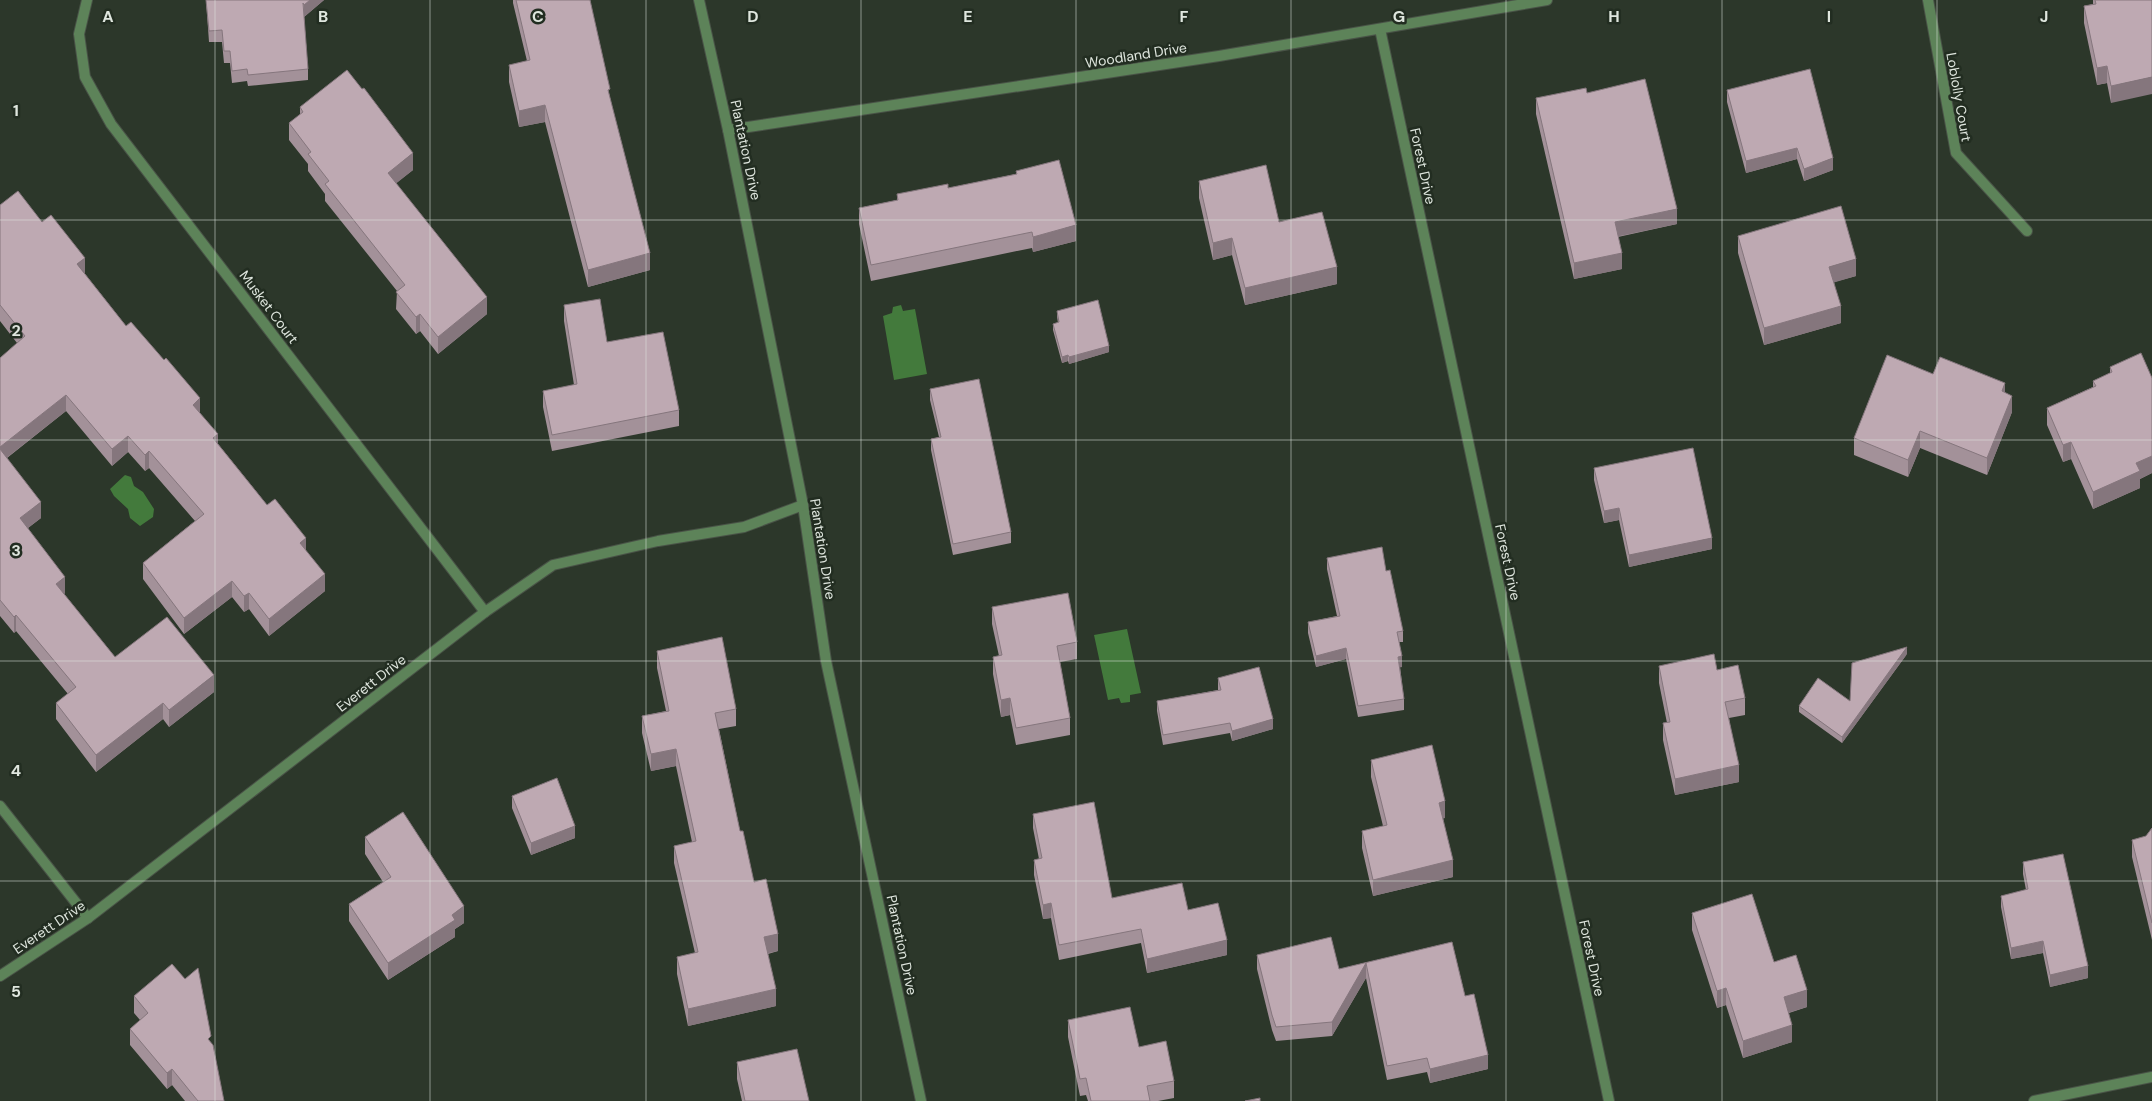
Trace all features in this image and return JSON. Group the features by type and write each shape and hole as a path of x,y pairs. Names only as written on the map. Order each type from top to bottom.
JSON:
{"street":[{"name":"Musket Court","path":"87,0 78,34 85,77 111,124 485,612"},
{"name":"Plantation Drive","path":"698,0 728,130 803,505 826,661 922,1101"},
{"name":"Woodland Drive","path":"728,130 1219,56 1547,0"},
{"name":"Loblolly Court","path":"1928,0 1956,153 2027,231"},
{"name":"Forest Drive","path":"1380,29 1609,1101"},
{"name":"Everett Drive","path":"0,976 88,918 485,612 553,564 658,541 744,527 803,505"},
{"path":"0,806 88,918"},
{"path":"2034,1101 2152,1077"}],"shaded area":[{"path":"901,305 903,311 915,309 927,374 894,380 883,316 892,313 893,307"},
{"path":"125,475 131,477 134,486 143,492 154,509 153,517 140,526 130,518 128,509 114,496 110,489"},
{"path":"1127,629 1141,693 1130,695 1130,702 1121,703 1119,698 1108,700 1094,635"}],"building":[{"path":"206,0 310,0 304,5 303,3 308,69 248,75 247,69 232,71 230,51 224,51 222,30 209,31"},
{"path":"516,0 590,0 610,89 608,90 650,253 588,270 545,105 519,111 509,65 530,60"},
{"path":"2095,0 2152,0 2152,77 2111,86 2107,66 2097,68 2084,6 2096,4"},
{"path":"1810,69 1833,158 1804,169 1797,148 1746,161 1727,90"},
{"path":"347,70 362,89 364,88 413,153 388,173 487,297 438,337 420,314 416,317 396,292 405,285 325,184 329,181 308,154 311,152 289,123 303,112 300,107"},
{"path":"1645,79 1677,209 1615,222 1622,253 1574,263 1536,98 1586,88 1587,93"},
{"path":"1059,160 1076,225 1033,237 1032,232 871,265 859,208 898,200 897,194 948,184 948,188 1017,174 1016,171"},
{"path":"1266,165 1279,222 1322,212 1337,267 1245,288 1232,238 1213,243 1199,181"},
{"path":"18,191 42,222 51,215 85,258 77,264 126,326 131,322 164,360 166,358 200,398 193,405 218,434 213,438 267,505 275,499 306,538 300,543 325,574 269,619 249,593 244,596 232,581 184,618 143,563 204,514 149,451 145,455 128,436 112,449 66,395 0,447 0,358 25,336 0,305 0,205"},
{"path":"1841,206 1856,259 1829,267 1841,306 1764,328 1738,236"},
{"path":"600,299 607,342 663,332 679,410 552,435 543,391 577,384 564,305"},
{"path":"1098,300 1109,346 1069,357 1068,355 1062,357 1053,324 1059,322 1057,311"},
{"path":"2141,353 2152,378 2152,456 2136,463 2140,471 2093,492 2071,442 2063,445 2047,408 2096,386 2093,381 2112,372 2110,367"},
{"path":"1887,355 1933,374 1940,357 2005,383 2002,391 2012,396 1987,458 1920,431 1908,460 1854,438"},
{"path":"979,379 1011,532 953,544 931,439 941,437 930,389"},
{"path":"1693,448 1712,538 1629,555 1619,508 1604,511 1594,468"},
{"path":"0,449 41,502 20,518 65,577 56,584 115,657 167,617 214,675 169,710 163,703 96,755 56,703 76,687 16,615 14,617 0,600"},
{"path":"1382,547 1386,571 1390,570 1403,631 1397,632 1402,656 1398,657 1404,699 1358,706 1346,648 1316,656 1308,622 1340,616 1327,558"},
{"path":"1068,593 1077,642 1057,646 1070,718 1016,728 1010,698 1001,700 993,657 1002,655 992,607"},
{"path":"722,637 736,709 715,713 740,831 743,831 754,882 766,879 778,934 764,937 776,989 688,1009 677,957 698,952 674,846 696,841 676,749 651,754 642,716 669,711 657,651"},
{"path":"1907,647 1842,737 1799,706 1818,678 1850,701 1852,663"},
{"path":"1714,654 1717,670 1738,665 1745,698 1725,702 1739,765 1675,779 1663,723 1670,722 1659,666"},
{"path":"1259,667 1273,719 1232,731 1230,723 1163,735 1157,701 1221,690 1218,678"},
{"path":"1432,745 1445,801 1439,803 1453,860 1373,880 1362,831 1387,825 1371,760"},
{"path":"557,778 575,826 531,843 512,796"},
{"path":"1094,802 1112,898 1182,883 1188,910 1218,903 1227,940 1147,959 1141,929 1059,945 1051,903 1043,905 1034,860 1042,858 1033,814"},
{"path":"403,812 464,906 452,915 455,920 388,963 349,904 391,877 365,837"},
{"path":"2152,828 2152,923 2132,840 2146,836"},
{"path":"2063,854 2088,966 2050,975 2043,941 2011,948 2001,896 2028,889 2023,862"},
{"path":"1752,894 1774,962 1796,955 1807,990 1784,997 1792,1025 1743,1041 1726,988 1717,991 1692,913"},
{"path":"1331,937 1339,969 1452,942 1465,996 1474,994 1488,1055 1430,1069 1427,1058 1387,1066 1366,963 1332,1022 1276,1027 1257,955"},
{"path":"172,964 185,979 198,968 211,1036 208,1039 213,1045 224,1101 198,1101 172,1069 167,1073 130,1029 148,1013 134,996"},
{"path":"1130,1007 1139,1047 1166,1041 1174,1081 1147,1086 1150,1101 1091,1101 1086,1078 1080,1079 1068,1020"},
{"path":"797,1049 809,1101 745,1101 737,1062"},
{"path":"1260,1098 1260,1101 1245,1101"}]}
